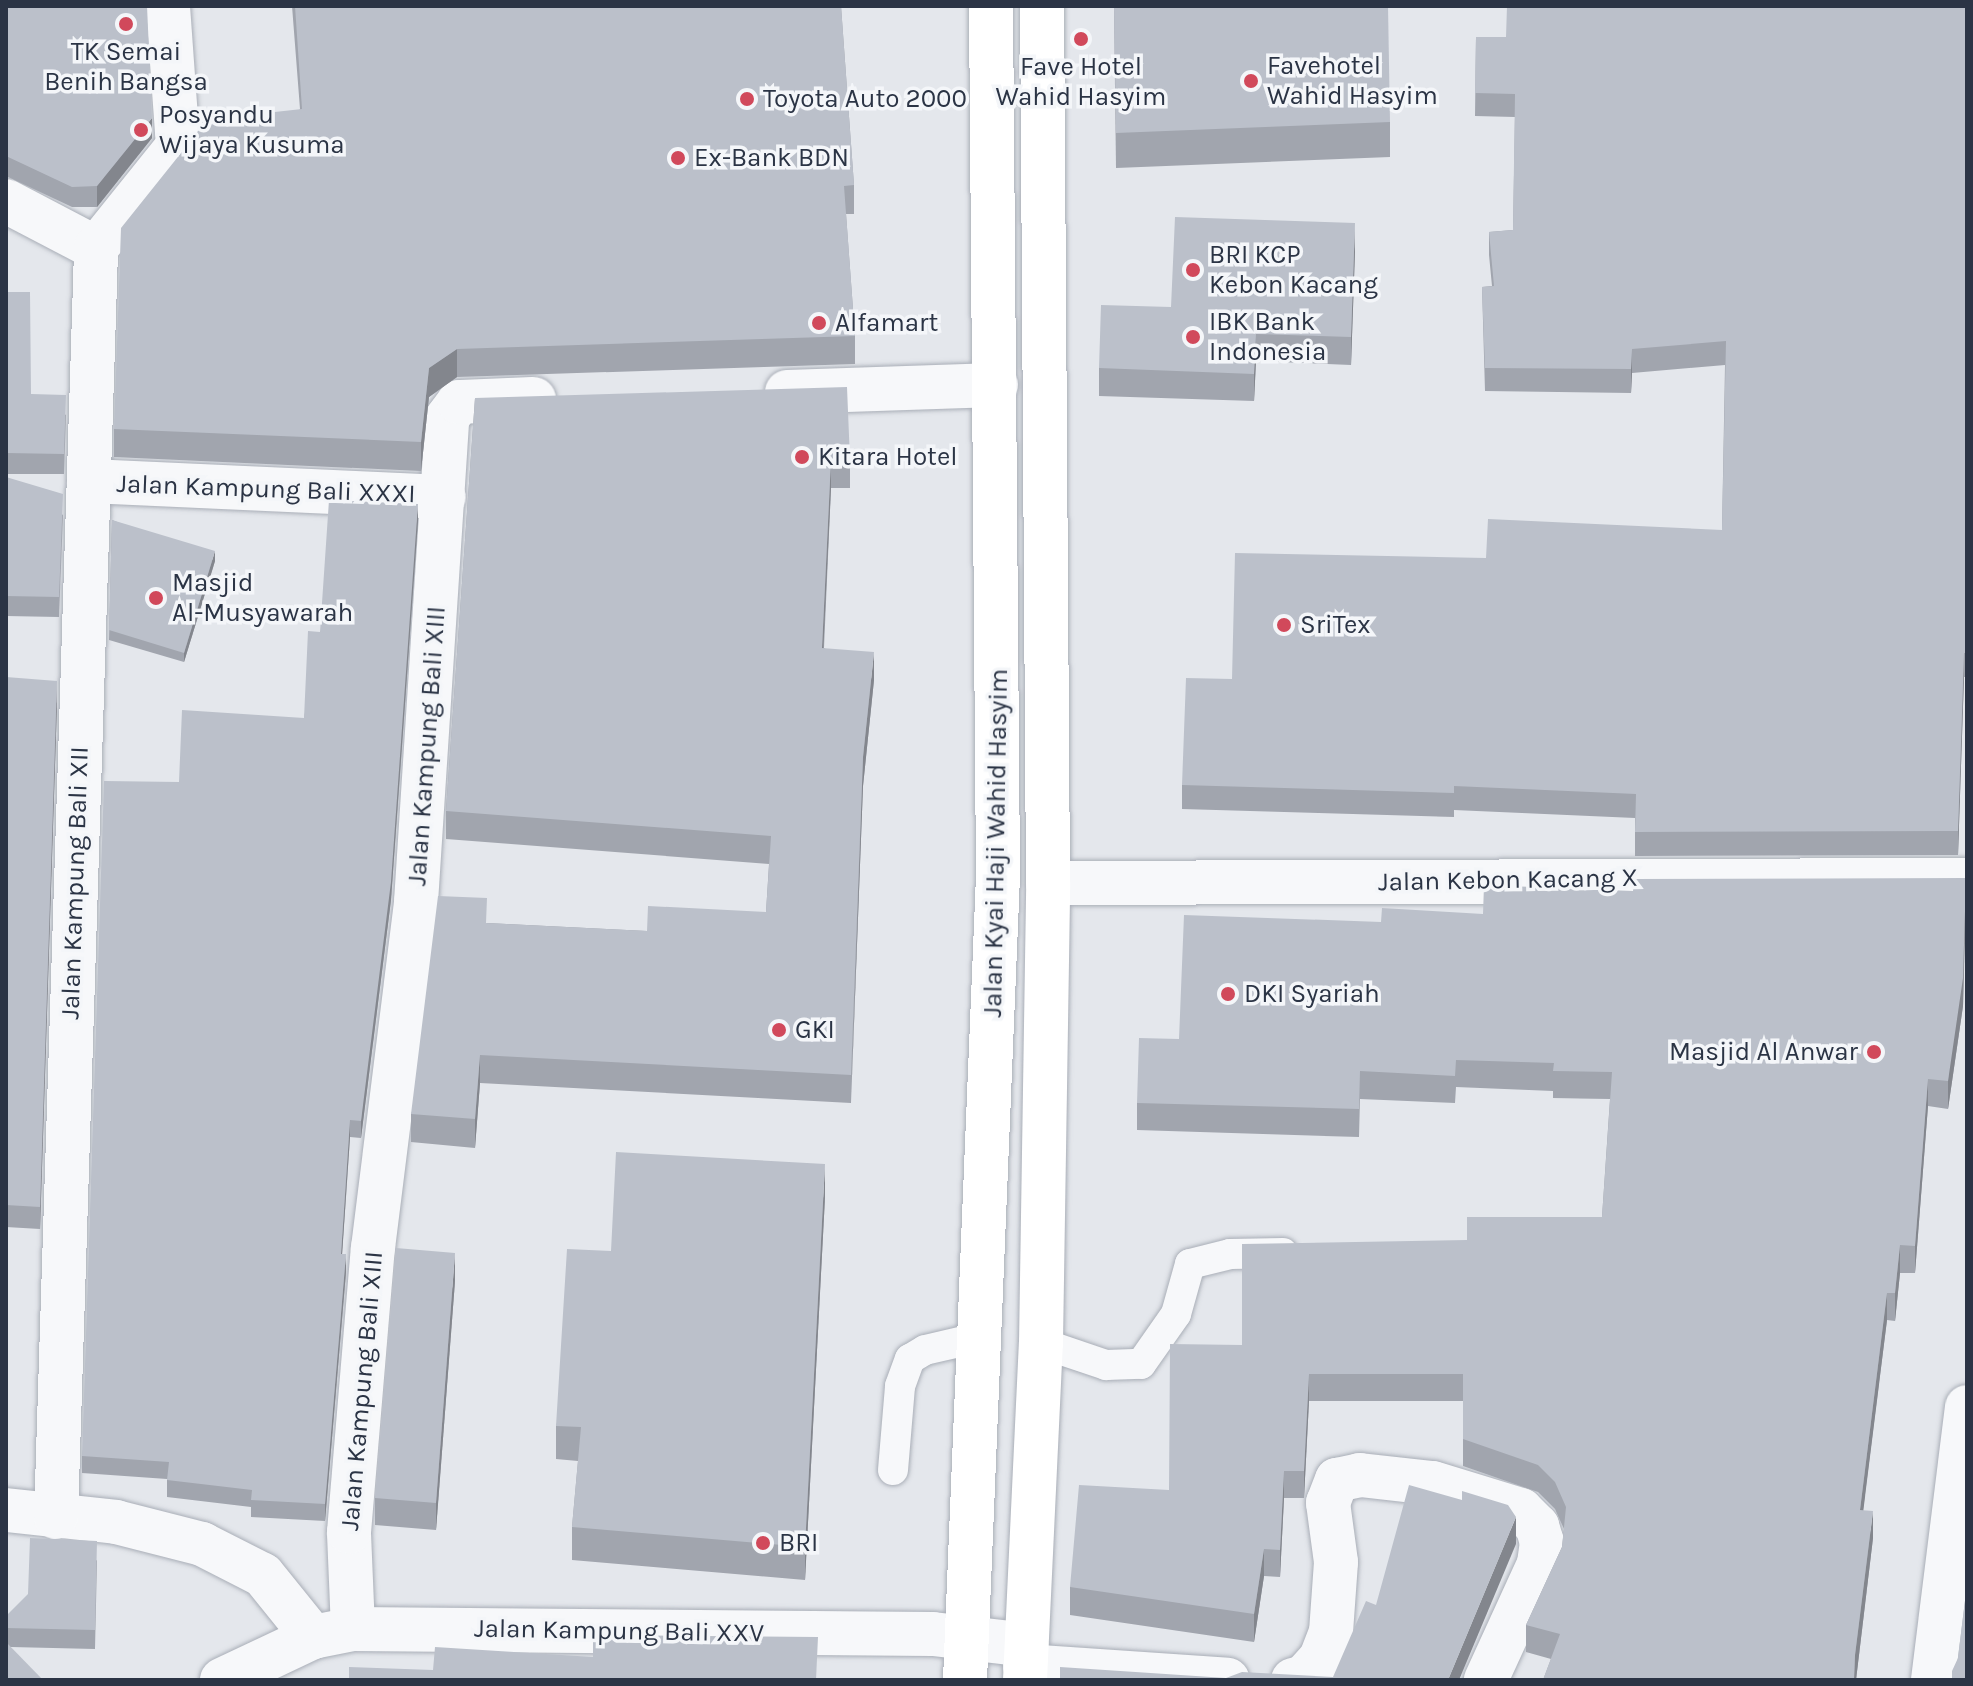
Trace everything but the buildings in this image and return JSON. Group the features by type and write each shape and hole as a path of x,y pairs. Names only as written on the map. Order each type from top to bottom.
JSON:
{"main road":[{"name":"Jalan Kyai Haji Wahid Hasyim","path":"965,1680 998,876 991,6"},
{"name":"Jalan Kyai Haji Wahid Hasyim","path":"1025,1664 1041,1343 1048,883 1042,6"},
{"path":"981,1337 1041,1343"}],"street":[{"path":"6,201 96,248 178,146 168,6"},
{"name":"Jalan Kampung Bali XII","path":"56,1517 96,248"},
{"path":"746,393 996,385"},
{"name":"Jalan Kampung Bali XIII","path":"333,1633 349,1532 373,1248 416,902 451,408 459,402 570,398"},
{"name":"Jalan Kampung Bali XXXI","path":"89,481 444,497"},
{"name":"Jalan Kebon Kacang X","path":"1048,883 1967,880"},
{"path":"1933,1680 1967,1407"},
{"path":"1293,1680 1304,1677 1321,1658 1331,1632 1336,1562 1328,1503 1337,1480 1360,1475 1433,1483 1521,1510 1537,1526 1539,1564 1486,1680"},
{"path":"6,1510 116,1522 202,1544 263,1575 333,1633"},
{"name":"Jalan Kampung Bali XXV","path":"222,1680 333,1633 967,1637 1025,1664 1228,1680"}],"lane":[{"path":"1041,1343 1106,1365 1141,1364 1176,1314 1190,1264 1230,1254 1307,1252"},
{"path":"893,1470 900,1386 910,1359 925,1350 981,1337"}],"place":[{"name":"TK Semai Benih Bangsa","path":"126,24"},
{"name":"Fave Hotel Wahid Hasyim","path":"1081,39"},
{"name":"Favehotel Wahid Hasyim","path":"1251,81"},
{"name":"Toyota Auto 2000","path":"747,99"},
{"name":"Posyandu Wijaya Kusuma","path":"141,130"},
{"name":"Ex-Bank BDN","path":"678,158"},
{"name":"BRI KCP Kebon Kacang","path":"1193,270"},
{"name":"Alfamart","path":"819,323"},
{"name":"IBK Bank Indonesia","path":"1193,337"},
{"name":"Kitara Hotel","path":"802,457"},
{"name":"Masjid Al-Musyawarah","path":"156,598"},
{"name":"SriTex","path":"1284,625"},
{"name":"DKI Syariah","path":"1228,994"},
{"name":"GKI","path":"779,1030"},
{"name":"Masjid Al Anwar","path":"1874,1052"},
{"name":"BRI","path":"763,1543"}]}
